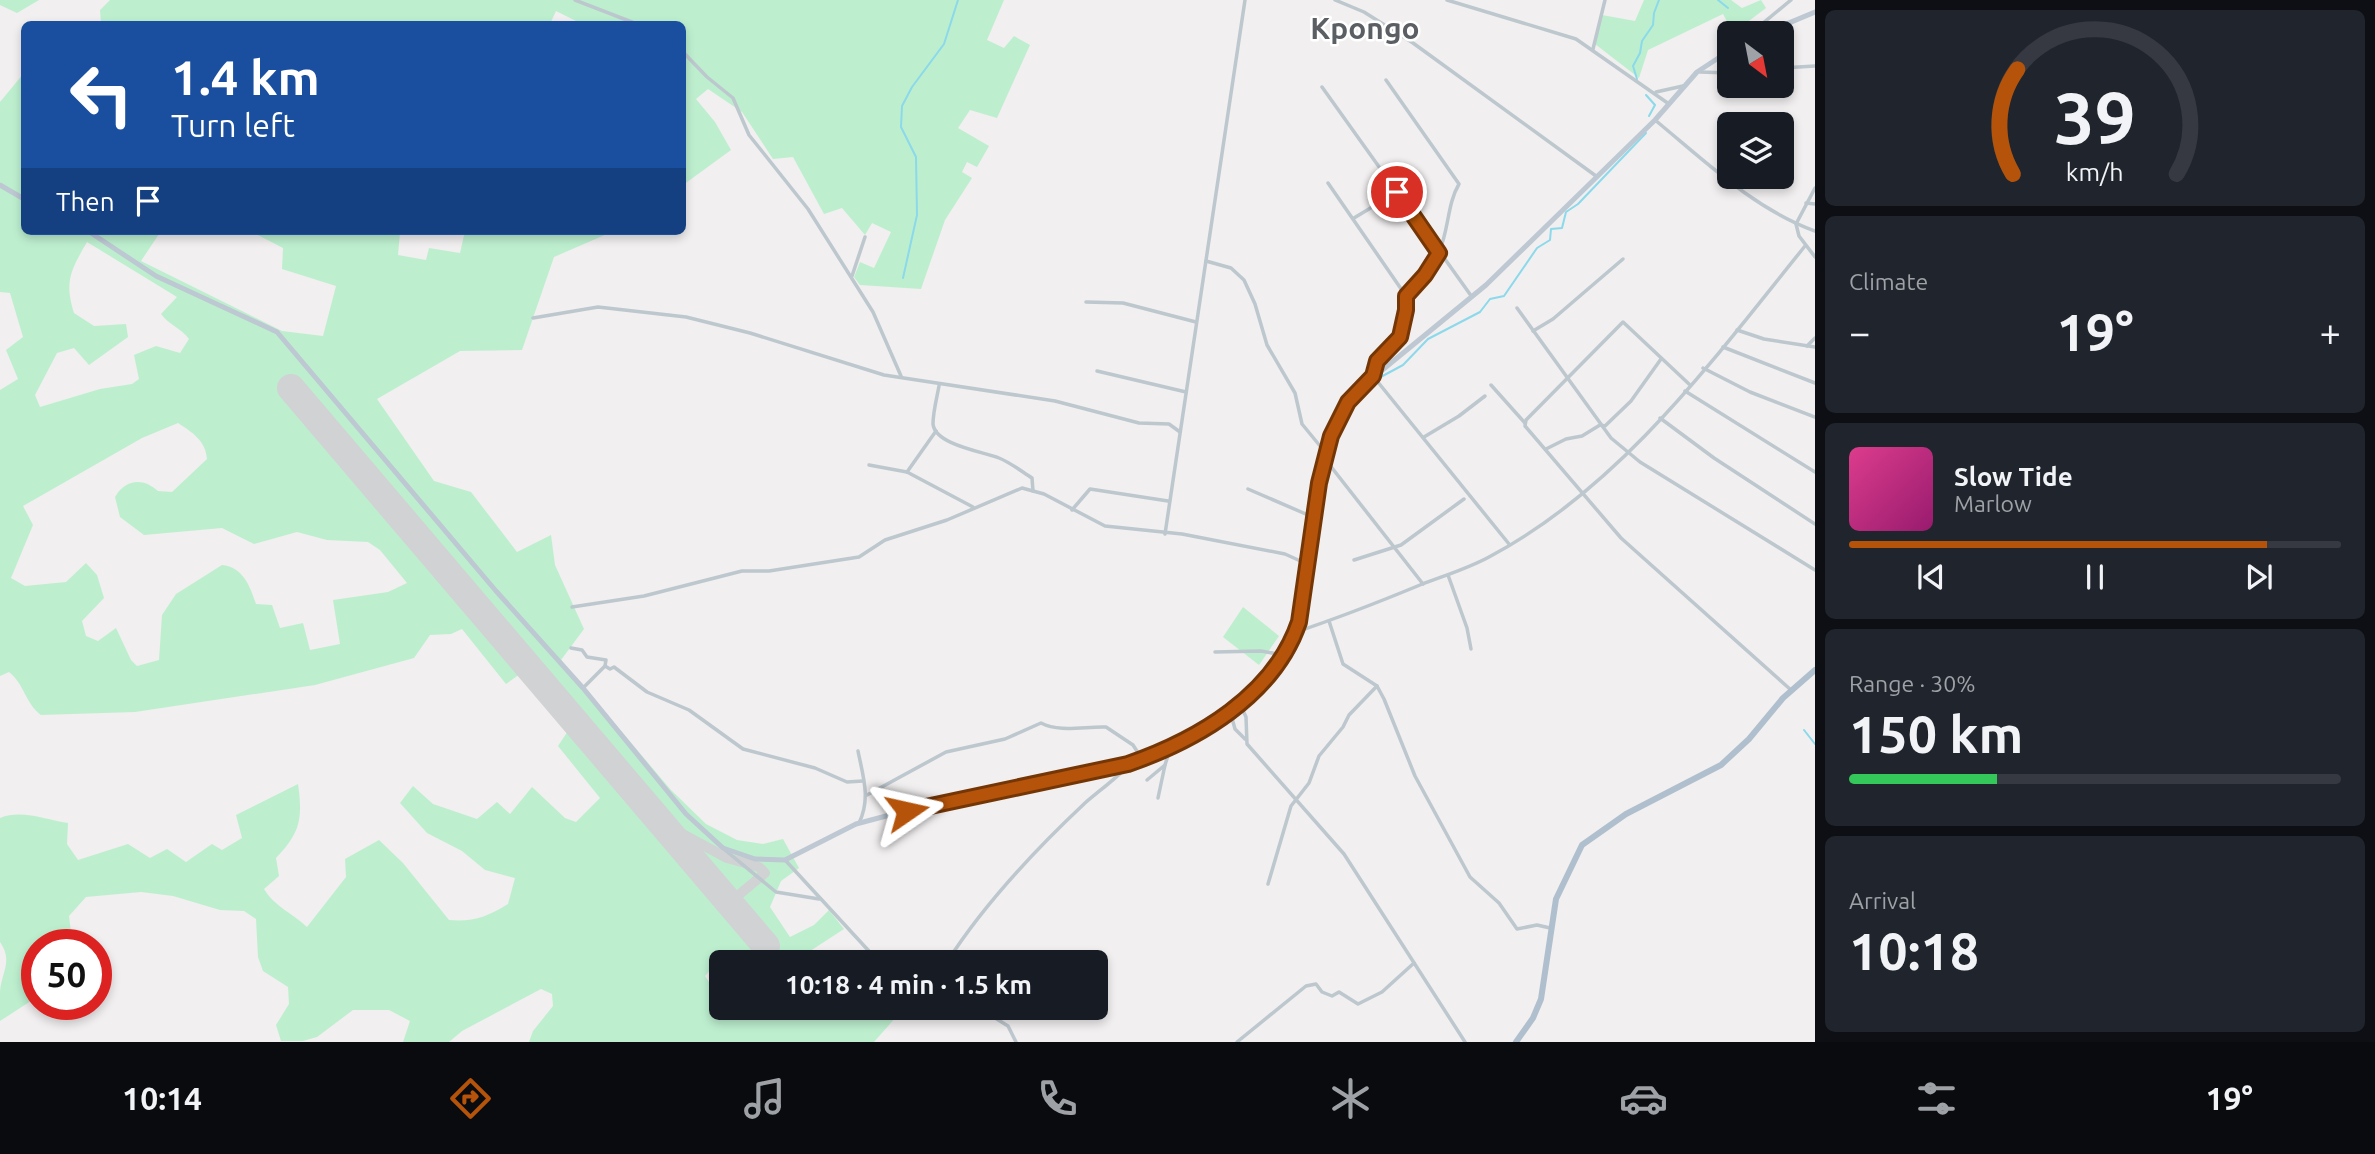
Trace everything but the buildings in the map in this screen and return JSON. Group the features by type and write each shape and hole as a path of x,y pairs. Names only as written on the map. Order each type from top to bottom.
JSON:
{"main road":[{"path":"1794,21 1815,12"},
{"path":"94,235 156,276 277,332 496,591 583,688 695,824 723,848 755,859 785,860 858,824 1142,759 1171,749 1240,704 1266,679 1296,632 1325,455 1348,402 1472,297 1655,120 1697,72 1717,59"},
{"path":"0,185 21,197"},
{"path":"1516,1042 1533,1018 1541,999 1550,928 1559,889 1582,845 1626,814 1721,765 1749,739 1791,691 1815,670"}],"street":[{"path":"575,0 629,21"},
{"path":"1165,534 1245,0"},
{"path":"1335,0 1364,12 1413,43 1450,73 1508,109 1598,177"},
{"path":"1447,0 1566,35 1593,49 1669,104"},
{"path":"1593,49 1605,0"},
{"path":"1782,0 1783,6"},
{"path":"1765,21 1791,0"},
{"path":"686,55 701,72 733,98 749,135 808,209 852,276 886,336 901,376"},
{"path":"1794,67 1815,65"},
{"path":"1697,72 1717,73"},
{"path":"1386,80 1459,184 1451,201 1450,215 1439,253 1425,275 1406,296"},
{"path":"1656,92 1683,86"},
{"path":"1322,87 1472,297"},
{"path":"1655,120 1759,204 1815,231"},
{"path":"1328,183 1406,296 1400,337 1377,361 1375,378 1510,545"},
{"path":"1815,188 1796,224 1805,246 1815,257"},
{"path":"1354,218 1397,192"},
{"path":"1806,203 1815,204"},
{"path":"852,276 865,237"},
{"path":"1296,632 1476,564 1510,545 1581,493 1629,454 1723,347 1805,246"},
{"path":"1533,331 1553,319 1623,259"},
{"path":"1206,261 1231,268 1244,280 1255,303 1266,345 1295,393 1302,424 1423,584"},
{"path":"1086,302 1123,303 1196,322"},
{"path":"533,318 554,317 591,307 686,317 750,333 884,375 901,376 939,386 1055,401 1139,423 1169,424 1180,432"},
{"path":"1517,308 1600,425 1629,454 1815,570"},
{"path":"1525,423 1623,323 1689,384"},
{"path":"1737,330 1764,339 1815,347"},
{"path":"1807,346 1815,338"},
{"path":"1723,347 1815,383"},
{"path":"1546,449 1566,439 1581,436 1600,425 1605,426 1631,401 1661,359"},
{"path":"1703,368 1750,392 1815,416"},
{"path":"1097,371 1186,392"},
{"path":"1491,385 1621,538 1791,691"},
{"path":"939,386 933,424 936,431 974,453 998,457 1012,465 1032,478 1033,491"},
{"path":"1685,391 1815,472"},
{"path":"1424,437 1485,396"},
{"path":"1660,418 1714,458 1815,523"},
{"path":"908,472 936,431"},
{"path":"869,465 908,472 974,507"},
{"path":"1072,510 1090,489 1169,501"},
{"path":"1248,489 1315,518"},
{"path":"572,607 644,596 741,571 769,571 859,556 885,540 996,501 1017,490 1033,491 1104,526 1182,534 1285,554 1307,564"},
{"path":"1354,560 1394,548 1464,499"},
{"path":"1448,575 1467,628 1471,649"},
{"path":"1329,621 1343,664 1377,686 1399,730 1415,776 1470,877 1499,903 1517,929 1537,925 1550,928"},
{"path":"571,648 582,650 587,657 606,660 605,666 583,688"},
{"path":"1215,652 1261,651 1283,655"},
{"path":"605,666 614,667 647,692 690,710 754,754 815,768 847,782 863,781"},
{"path":"1268,884 1281,846 1285,819 1297,797 1309,783 1319,756 1343,727 1349,715 1377,686"},
{"path":"1240,704 1246,717 1245,739"},
{"path":"1230,712 1235,729 1344,854 1465,1042"},
{"path":"867,795 946,752 1004,738 1041,723 1060,729 1081,727 1092,730 1106,727 1133,745 1142,759"},
{"path":"1158,798 1171,749"},
{"path":"858,751 867,795 866,809 858,824"},
{"path":"956,950 978,919 1035,853 1131,762"},
{"path":"1147,780 1165,765"},
{"path":"723,848 776,892 821,900"},
{"path":"785,860 796,868 821,900 868,950"},
{"path":"1237,1042 1306,986 1316,984 1325,994 1332,996 1339,992 1358,1004 1382,992 1414,963"},
{"path":"998,1020 1008,1026 1016,1042"}],"green space":[{"path":"0,0 39,0 17,13 0,5"},
{"path":"110,0 1004,0 987,40 1004,48 1014,36 1030,45 997,118 970,110 958,128 989,146 977,167 967,162 962,172 972,178 945,220 921,289 860,285 854,277 860,262 874,268 891,232 872,223 865,235 842,208 824,214 793,157 773,159 742,112 708,89 696,99 715,122 731,150 686,183 686,21 576,21 556,11 551,21 101,21 100,10"},
{"path":"1644,0 1731,0 1742,8 1761,0 1766,8 1749,21 1727,21 1723,14 1648,50 1639,78 1595,44 1602,15 1635,21"},
{"path":"21,77 21,235 158,235 141,261 282,331 323,336 336,286 282,269 283,248 258,235 400,235 398,255 426,260 429,248 460,253 464,235 605,235 554,257 522,350 460,351 377,399 434,481 471,492 517,552 551,535 555,565 584,629 561,660 671,790 706,824 737,840 763,844 783,839 799,868 781,881 770,907 790,937 814,925 829,910 844,929 812,950 709,950 709,972 705,976 709,982 709,1020 893,1020 874,1042 529,1042 533,1031 553,1006 552,994 541,989 462,1031 449,1042 403,1042 410,1021 389,1010 353,1010 317,1037 303,1041 281,1041 276,1025 289,1004 288,987 263,971 258,957 256,919 244,911 220,910 173,896 141,892 86,897 69,916 71,929 21,929 21,1007 0,1021 0,991 6,955 0,942 0,818 25,815 68,823 67,844 78,860 128,844 150,858 167,849 186,862 212,844 222,850 242,838 236,815 298,784 298,825 290,841 276,858 279,876 264,889 278,905 307,927 346,877 345,859 379,840 403,863 449,920 480,918 508,904 515,878 485,870 462,851 427,833 400,803 413,786 433,804 477,819 497,802 510,814 532,787 565,818 576,822 600,798 558,746 570,728 520,674 506,684 462,629 451,634 430,635 414,658 315,685 135,712 41,715 9,672 0,676 0,390 18,379 6,350 23,337 10,293 0,292 0,102","holes":["87,242 177,297 161,314 189,339 180,353 156,346 134,355 139,379 132,384 100,389 40,407 35,395 57,353 74,348 89,365 128,337 126,324 94,326 74,313 70,292 71,276","178,423 201,442 207,459 172,492 158,491 141,482 124,486 115,497 120,517 144,535 222,528 254,544 297,532 327,540 368,542 380,550 407,583 388,592 333,600 340,644 310,650 303,623 280,628 272,605 256,604 240,573 222,565 176,594 162,615 159,660 137,666 131,660 116,628 98,641 86,636 82,621 104,598 97,575 86,563 66,582 25,586 11,578 33,525 23,506 142,438"]},
{"path":"1243,607 1279,636 1259,665 1223,637"}],"waterway":[{"path":"903,278 917,215 916,157 901,127 902,106 912,87 944,44 958,0"},
{"path":"1637,79 1633,66 1640,53 1642,41 1653,25 1659,0"},
{"path":"1718,0 1728,8"},
{"path":"1646,95 1655,105 1649,116"},
{"path":"1377,379 1403,365 1428,339 1480,312 1490,299 1504,296 1537,248 1550,240 1551,229 1562,228 1566,212 1578,204 1646,133"},
{"path":"1804,730 1815,744"}],"taxiway":[{"path":"662,823 727,858 759,867 765,873 729,903"}],"runway":[{"path":"291,388 766,946"}],"district":[{"name":"Kpongo","path":"1365,28"}],"route":[{"path":"907,811 1128,764 1155,755 1197,734 1240,704 1266,679 1291,642 1299,622 1319,483 1324,458 1338,418 1348,402 1373,376 1377,361 1400,337 1406,296 1425,275 1439,253 1397,192"}]}
